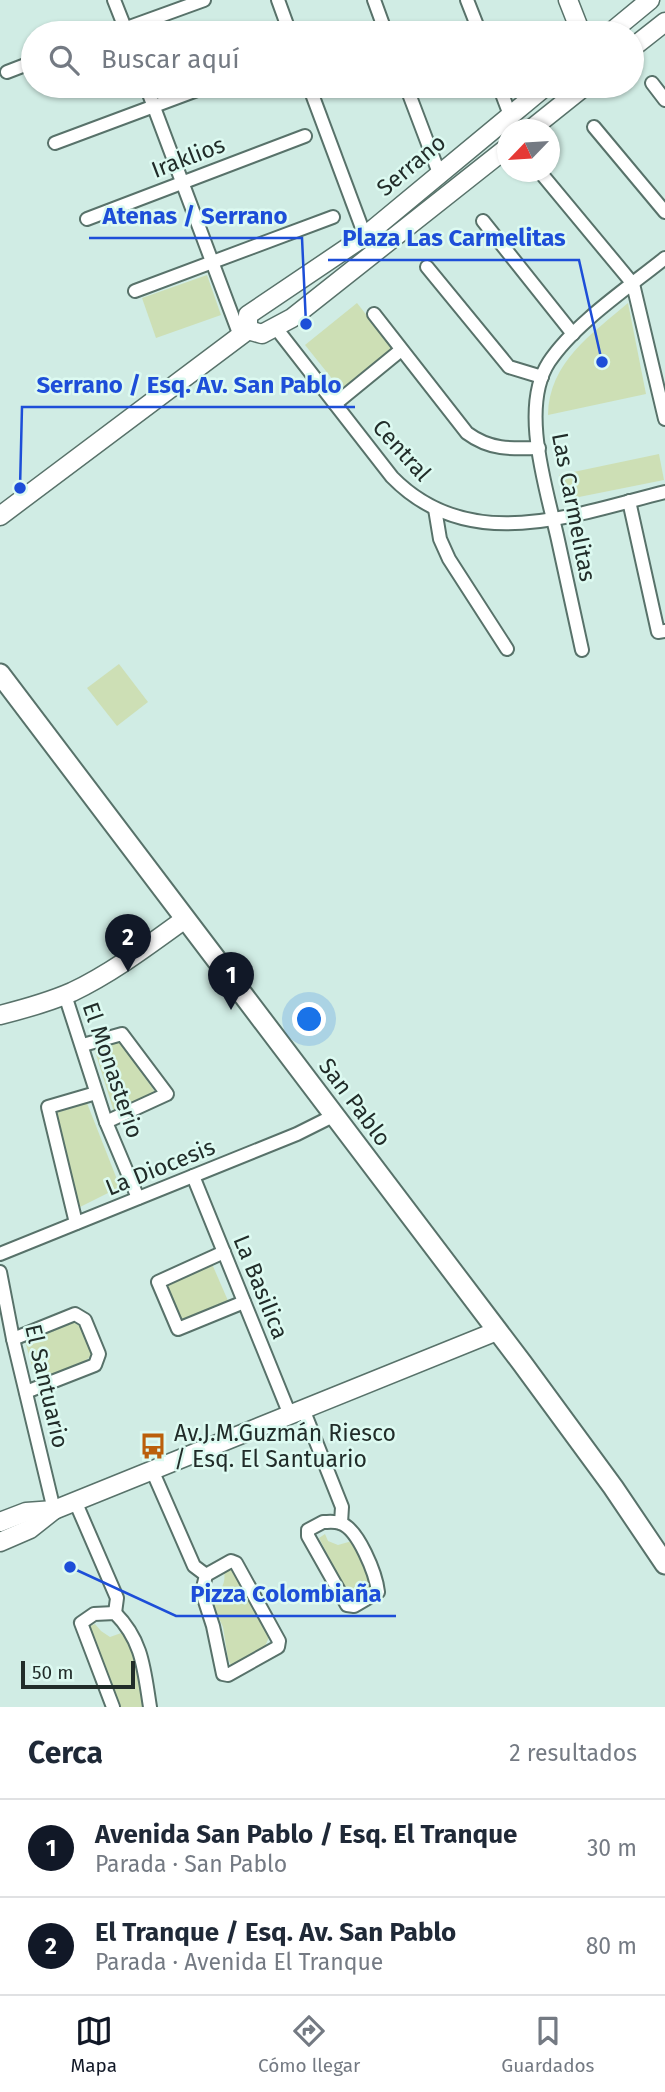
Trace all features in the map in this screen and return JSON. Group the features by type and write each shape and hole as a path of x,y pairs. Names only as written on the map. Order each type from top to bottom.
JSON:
{"main road":[{"path":"568,0 576,21"},
{"path":"625,21 650,0"},
{"path":"644,39 665,22"},
{"name":"Serrano","path":"244,333 248,315 365,236 531,98"},
{"path":"544,119 570,98"},
{"name":"Serrano","path":"0,516 244,333 262,334 303,310 497,156"},
{"name":"San Pablo","path":"0,674 497,1331 613,1487 665,1564"},
{"path":"0,1015 65,995 114,969 185,919"},
{"path":"0,1521 26,1512 54,1510 75,1502 497,1331"},
{"path":"0,1542 30,1529 54,1510"}],"street":[{"path":"114,0 119,21"},
{"path":"150,21 204,0"},
{"path":"278,0 286,21"},
{"path":"374,0 382,21"},
{"path":"467,0 475,21"},
{"path":"8,72 21,67"},
{"path":"652,83 665,100"},
{"path":"150,98 211,262 244,333"},
{"path":"55,143 175,98"},
{"path":"313,98 365,236"},
{"path":"411,98 439,173"},
{"path":"504,98 510,115"},
{"path":"594,127 665,212"},
{"name":"Iraklios","path":"87,219 305,136"},
{"path":"548,182 633,284 665,419"},
{"path":"135,291 333,217"},
{"path":"483,221 573,334"},
{"name":"Las Carmelitas","path":"582,650 539,448 536,407 542,377 550,360 573,334 665,258"},
{"path":"427,267 509,367 542,377"},
{"path":"374,314 467,433 482,443 498,448 539,448"},
{"name":"Central","path":"276,328 398,482 413,496 435,509 486,524 517,523 554,518 665,492"},
{"path":"335,404 401,350"},
{"path":"629,501 658,632 665,631"},
{"path":"435,509 440,540 449,559 508,649"},
{"name":"El Monasterio","path":"65,995 106,1122 138,1198"},
{"path":"83,1045 122,1034 167,1094 106,1122"},
{"path":"76,1223 48,1107 96,1093"},
{"name":"La Diocesis","path":"0,1254 297,1134 335,1115"},
{"name":"La Basilica","path":"193,1176 244,1302 342,1507 341,1523"},
{"path":"224,1252 158,1282 178,1329 244,1302"},
{"name":"El Santuario","path":"0,1272 13,1339 54,1510"},
{"path":"13,1339 75,1314 85,1320 99,1354 95,1364 26,1392"},
{"path":"152,1470 194,1566 206,1575"},
{"path":"75,1502 117,1598 115,1613"},
{"name":"La Basilica","path":"323,1522 341,1523 356,1536 377,1583 378,1592 354,1606 347,1605 308,1536 308,1530 323,1522"},
{"path":"231,1561 236,1563 279,1641 278,1647 228,1675 223,1674 213,1626 202,1592 206,1575 231,1561"},
{"path":"113,1707 81,1623 94,1614 115,1613 129,1627 142,1655 150,1707"}],"green space":[{"path":"207,275 221,315 156,338 142,298"},
{"path":"357,303 394,350 342,391 305,345"},
{"path":"628,303 646,394 548,415 550,396 564,364 587,338"},
{"path":"659,454 664,480 564,500 559,475"},
{"path":"119,664 148,702 117,726 87,688"},
{"path":"119,1040 155,1092 114,1112 94,1048"},
{"path":"87,1103 120,1187 78,1208 56,1113"},
{"path":"212,1264 229,1303 182,1324 164,1285"},
{"path":"73,1322 81,1327 92,1355 73,1367 36,1380 25,1341"},
{"path":"325,1534 328,1541 338,1545 352,1541 355,1544 371,1584 370,1591 351,1601 319,1538"},
{"path":"230,1567 235,1571 269,1637 264,1649 231,1665 223,1627 209,1597 222,1586 224,1570"},
{"path":"95,1624 110,1637 124,1632 133,1650 143,1707 120,1707 90,1626"}],"place":[{"name":"Atenas / Serrano","path":"306,324"},
{"name":"Plaza Las Carmelitas","path":"602,362"},
{"name":"Serrano / Esq. Av. San Pablo","path":"20,488"},
{"name":"El Tranque / Esq. Av. San Pablo","path":"128,972"},
{"name":"Avenida San Pablo / Esq. El Tranque","path":"231,1010"},
{"name":"Av.J.M.Guzmán Riesco / Esq. El Santuario","path":"153,1446"},
{"name":"Pizza Colombiaña","path":"70,1567"}]}
